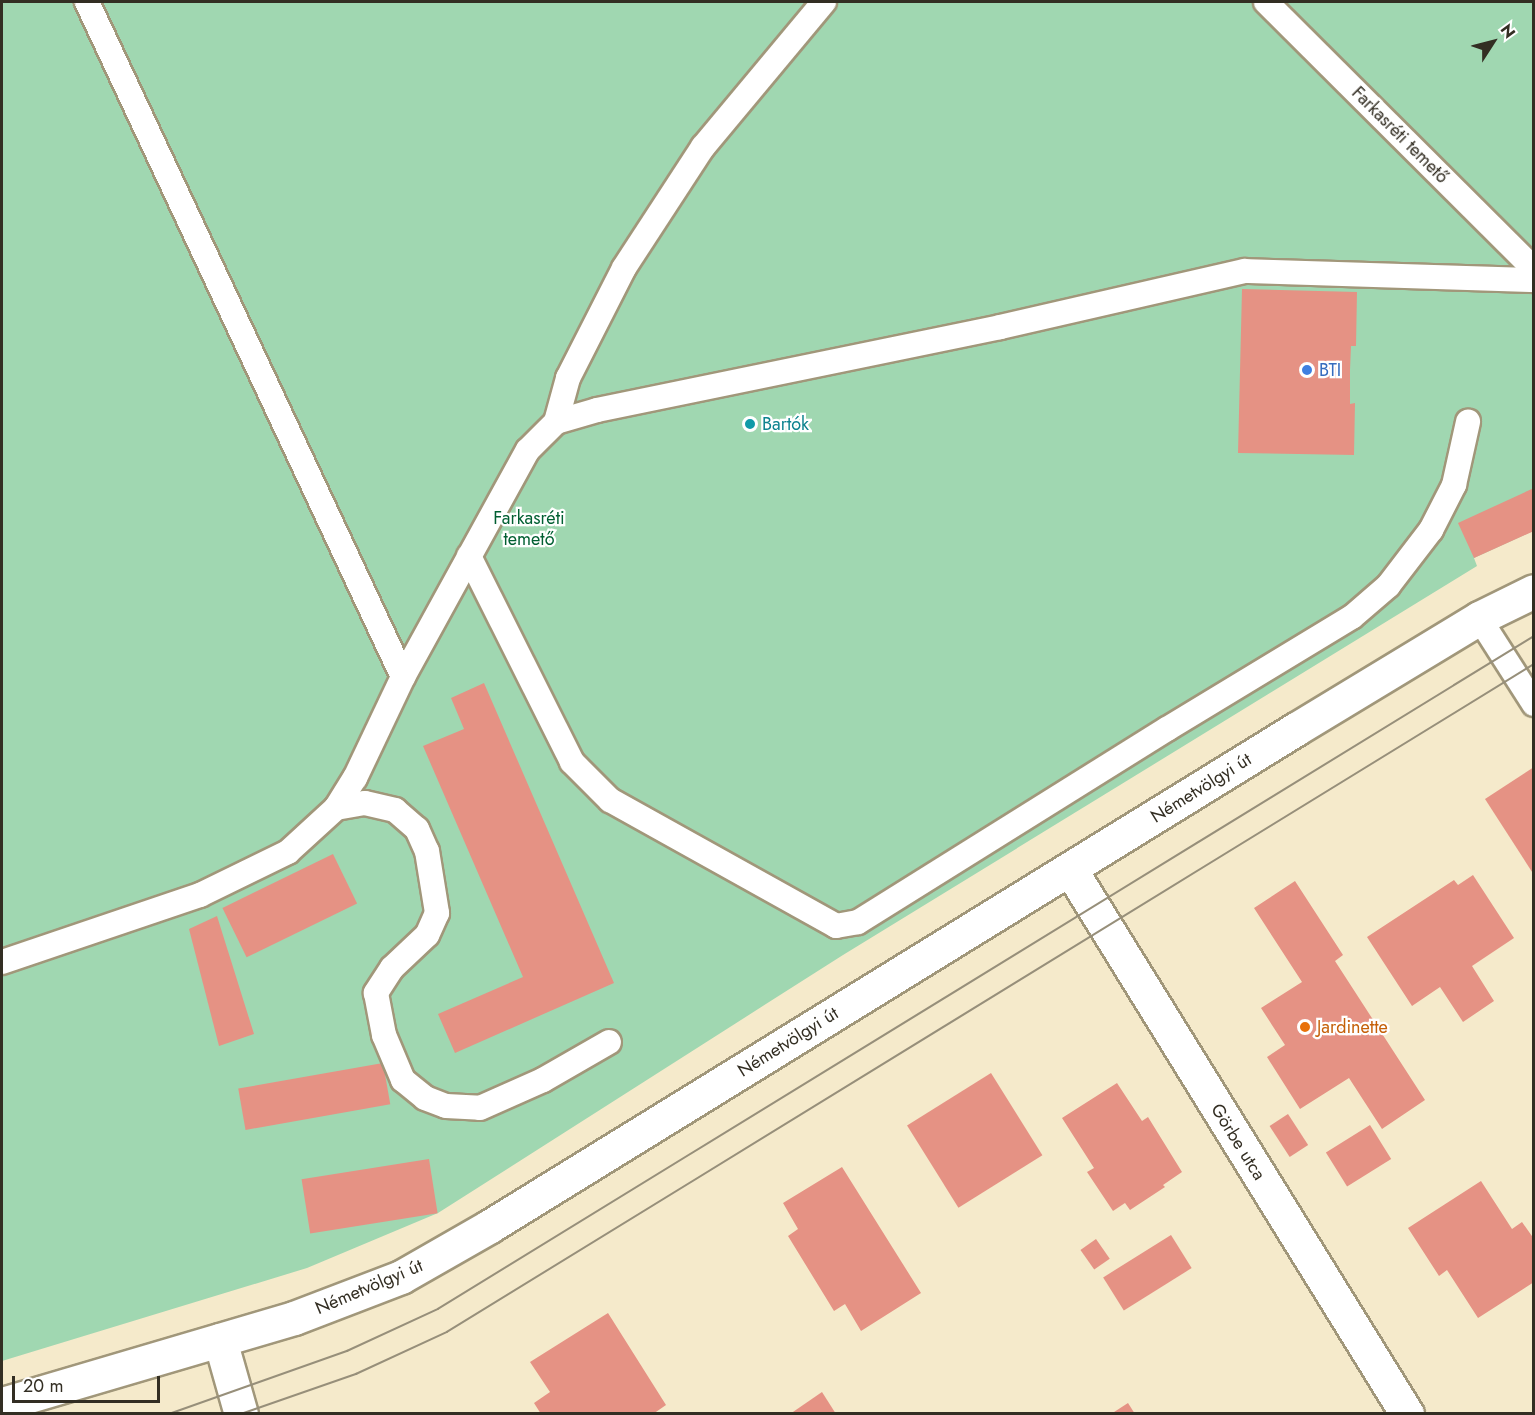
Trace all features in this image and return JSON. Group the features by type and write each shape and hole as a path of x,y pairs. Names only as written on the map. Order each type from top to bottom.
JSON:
{"street":[{"name":"Németvölgyi út","path":"2,1404 294,1318 401,1277 490,1226 1479,618 1533,591"},
{"name":"Görbe utca","path":"1070,870 1407,1413"},
{"path":"220,1340 241,1413"}],"lane":[{"path":"87,2 403,677"},
{"path":"556,423 568,378 624,268 703,147 824,2"},
{"name":"Farkasréti temető","path":"1266,2 1533,269"},
{"path":"2,962 200,895 288,852 336,808 355,778 403,677 528,450 556,423 597,410 1000,327 1245,271 1533,280"},
{"path":"469,556 572,762 610,800 836,926 858,922 1167,729 1352,617 1388,586 1431,530 1454,485 1468,422"},
{"path":"1479,618 1533,704"},
{"path":"336,808 365,803 396,810 417,829 427,852 437,913 426,935 392,968 376,993 384,1035 403,1080 425,1098 446,1106 480,1108 543,1080 609,1042"}],"green space":[{"name":"Farkasréti temető","path":"2,2 1533,2 1533,531 1474,558 1477,566 843,955 438,1213 307,1268 2,1361"}],"building":[{"path":"1242,289 1357,292 1356,346 1351,346 1350,370 1350,404 1355,403 1354,455 1238,453"},
{"path":"1534,488 1534,531 1474,558 1458,523"},
{"path":"484,683 614,983 455,1053 438,1014 523,977 423,746 464,729 451,698"},
{"path":"1534,767 1534,875 1485,799"},
{"path":"333,854 357,903 247,957 222,908"},
{"path":"1473,875 1514,938 1472,966 1494,1001 1463,1022 1440,987 1412,1006 1367,937 1454,880 1458,885"},
{"path":"1295,881 1343,955 1335,961 1425,1100 1382,1129 1349,1078 1300,1109 1267,1057 1285,1045 1261,1008 1302,982 1254,908"},
{"path":"217,916 254,1034 219,1046 189,929"},
{"path":"383,1063 390,1104 246,1130 238,1089"},
{"path":"991,1073 1042,1155 958,1208 907,1125"},
{"path":"1117,1083 1142,1121 1148,1117 1182,1172 1163,1185 1165,1187 1130,1210 1125,1203 1113,1211 1087,1172 1094,1168 1062,1118"},
{"path":"1288,1114 1308,1145 1290,1157 1270,1126"},
{"path":"1370,1125 1391,1159 1347,1186 1326,1153"},
{"path":"429,1159 438,1213 310,1234 302,1179"},
{"path":"842,1167 921,1293 861,1331 845,1304 834,1311 788,1236 798,1229 783,1203"},
{"path":"1481,1181 1512,1229 1522,1222 1534,1239 1534,1282 1478,1318 1447,1270 1439,1276 1408,1228"},
{"path":"1171,1235 1192,1268 1124,1310 1103,1277"},
{"path":"1096,1239 1110,1259 1094,1270 1080,1250"},
{"path":"608,1313 666,1405 653,1414 541,1414 534,1403 550,1392 530,1362"},
{"path":"822,1392 836,1414 790,1414"},
{"path":"1128,1403 1135,1414 1111,1414"}],"tram line":[{"path":"169,1414 347,1351 438,1309 1534,636"},
{"path":"241,1414 356,1374 447,1332 1534,664"}],"place":[{"name":"BTI","path":"1307,370"},
{"name":"Bartók","path":"750,424"},
{"name":"Jardinette","path":"1305,1027"}]}
